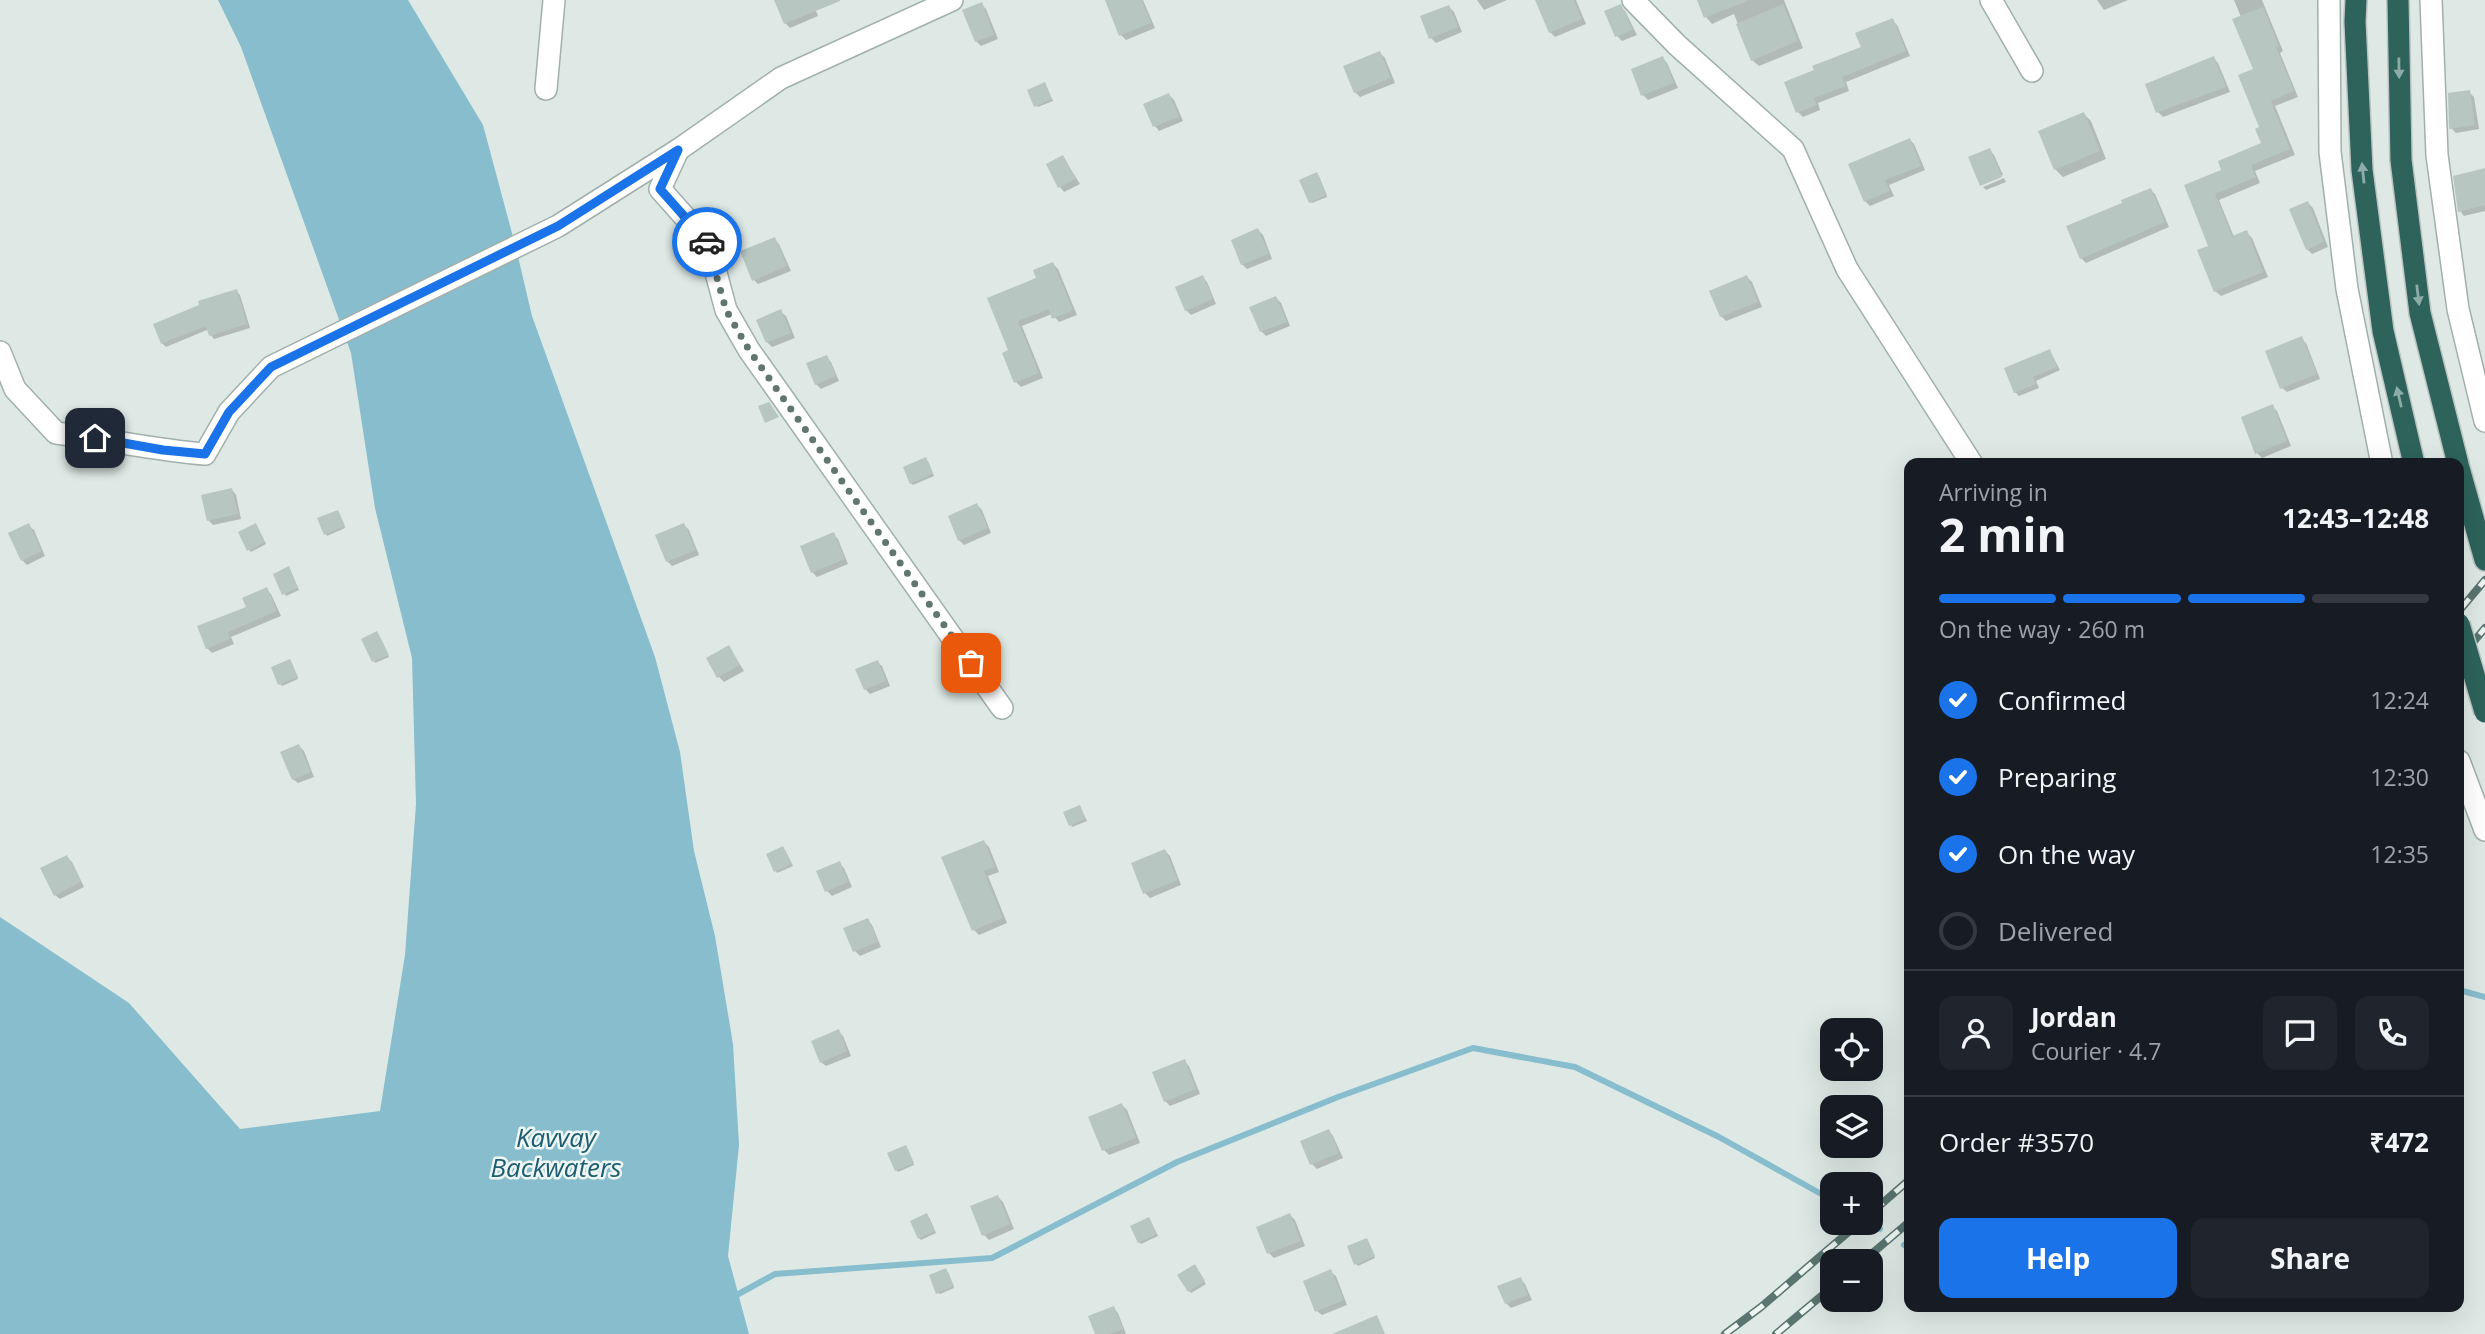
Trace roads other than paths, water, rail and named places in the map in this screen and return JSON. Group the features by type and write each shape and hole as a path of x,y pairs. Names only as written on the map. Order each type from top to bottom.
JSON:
{"highway":[{"path":"2356,0 2362,170 2383,331 2413,458"},
{"path":"2398,0 2401,160 2420,313 2456,458"},
{"path":"2464,486 2485,560"},
{"path":"2464,641 2485,712"}],"street":[{"path":"546,89 554,0"},
{"path":"0,352 15,389 55,433 205,454 229,412 271,367 558,226 678,150 781,78 951,0"},
{"path":"1633,0 1677,45 1793,149 1847,269 1968,458"},
{"path":"1991,0 2032,71"},
{"path":"2329,0 2330,152 2347,289 2381,458"},
{"path":"2431,0 2437,155 2458,309 2485,421"},
{"path":"678,150 660,189 708,243 726,310 749,350 1002,708"},
{"path":"2464,774 2485,830"}],"water":[{"name":"Kavvay Backwaters","path":"218,0 408,0 483,125 532,316 655,657 680,752 694,851 715,936 733,1044 739,1145 728,1256 749,1334 0,1334 0,917 129,1003 240,1129 380,1111 405,955 416,804 412,658 375,508 351,353 241,47"}],"waterway":[{"path":"2464,991 2485,997"},
{"path":"733,1297 775,1274 992,1258 1177,1162 1338,1097 1473,1048 1575,1067 1719,1137 1820,1193"}],"railway":[{"path":"2464,605 2485,580"},
{"path":"2464,653 2485,628"},
{"path":"1883,1203 1904,1184"},
{"path":"1877,1249 1904,1226"},
{"path":"1725,1334 1845,1235"},
{"path":"1776,1334 1820,1297"}]}
